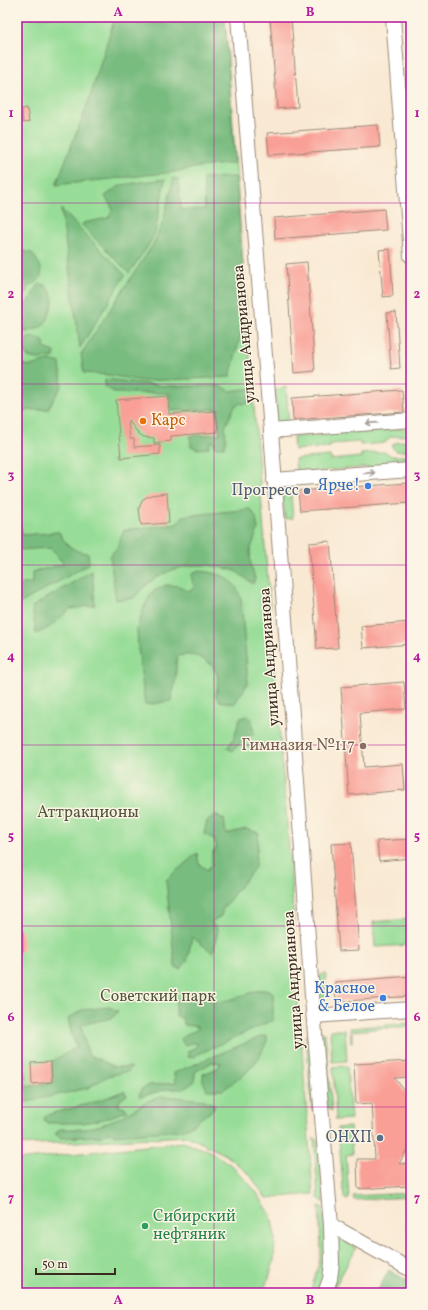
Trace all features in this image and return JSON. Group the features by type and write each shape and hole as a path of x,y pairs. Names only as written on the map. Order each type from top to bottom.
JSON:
{"street":[{"name":"улица Андрианова","path":"238,17 271,431 330,1226 332,1263 330,1279 325,1293"},
{"path":"393,17 411,256"},
{"path":"271,431 411,420"},
{"path":"274,480 411,470"},
{"path":"314,1016 411,1009"},
{"path":"330,1226 411,1270"}],"green space":[{"name":"Советский парк","path":"17,17 225,17 291,874 297,985 313,1194 266,1198 250,1175 226,1155 187,1136 17,1145"},
{"path":"115,17 225,17 235,163 174,172 56,185 89,100"},
{"path":"236,177 247,318 240,337 230,377 143,381 109,375 84,373 81,354 154,243 163,221 174,178 178,179 181,210 205,209 203,178"},
{"path":"165,179 155,233 148,246 129,273 82,225 83,223 108,218 113,209 105,196 121,185"},
{"path":"61,209 125,275 80,348"},
{"path":"17,250 32,253 40,266 42,273 38,281 28,286 27,293 17,301"},
{"path":"39,284 45,285 51,292 53,302 47,321 40,328 26,332 17,328 17,310 27,303"},
{"path":"17,334 20,337 21,342 33,337 39,338 45,343 44,348 55,352 54,357 37,359 28,357 25,352 17,353"},
{"path":"17,360 28,366 48,361 60,363 62,386 48,409 18,411 17,414"},
{"path":"105,379 165,386 219,386 230,391 253,388 251,403 241,403 235,406 225,427 226,441 224,447 215,447 213,442 210,442 208,448 197,449 191,446 190,436 220,434 217,409 171,411 169,393 114,393 105,387"},
{"path":"286,387 289,425 280,425 277,423 274,391"},
{"path":"411,428 410,435 390,437 385,443 360,445 360,442 330,444 330,447 294,450 293,437"},
{"path":"411,440 411,451 396,451 392,447 392,445 397,442"},
{"path":"386,452 391,456 411,456 411,464 296,473 295,459 330,456 331,460 361,457 361,454"},
{"path":"290,485 293,518 285,519 282,487"},
{"path":"250,509 256,517 258,529 250,551 251,567 255,578 253,584 231,569 198,565 186,566 163,574 142,589 134,598 116,600 110,556 118,546 124,530 177,524 183,516"},
{"path":"17,528 21,528 22,535 59,532 67,544 74,550 88,553 89,564 17,604 17,589 22,584 32,583 32,572 64,564 50,548 17,550"},
{"path":"92,571 95,605 70,609 50,627 36,634 32,607"},
{"path":"198,571 213,573 225,577 238,591 241,599 248,682 234,704 220,701 216,696 218,677 210,664 195,656 178,656 176,663 176,678 171,701 145,705 137,628 144,607 152,592 166,585 179,586 188,591 194,588 191,575"},
{"path":"248,716 251,719 254,734 243,740 233,751 227,748 233,740 240,718"},
{"path":"215,815 224,819 226,834 246,829 259,833 255,867 223,908 221,916 211,922 218,930 213,953 192,937 187,961 181,969 175,967 166,880 197,853 199,864 207,870 212,864 212,853 217,847 214,839 204,834 207,821"},
{"path":"411,919 411,945 375,947 373,922"},
{"path":"326,973 324,1010 320,1008 317,981 321,975"},
{"path":"259,990 270,990 273,994 273,1020 192,1057 188,1057 188,1051 196,1047 197,1043 184,1045 181,1039 185,1035 199,1028 184,1025 182,1018 176,1016 176,1001 184,995 190,993 200,992 206,998 221,1001"},
{"path":"109,1007 118,1011 112,1018 81,1025 85,1043 89,1055 115,1067 131,1067 129,1071 108,1076 88,1088 26,1102 17,1109 17,1059 24,1064 26,1087 52,1082 51,1062 77,1047 72,1036 68,1019 82,1010"},
{"path":"411,1023 411,1026 352,1031 351,1043 350,1028"},
{"path":"330,1030 345,1030 347,1061 332,1062"},
{"path":"320,1033 325,1033 332,1111 327,1108"},
{"path":"306,1035 310,1035 315,1109 312,1110"},
{"path":"262,1036 267,1036 267,1041 259,1058 245,1074 223,1090 207,1090 203,1081 203,1074 218,1068 221,1063 212,1062 195,1072 195,1081 184,1089 168,1089 139,1097 141,1089 150,1085 175,1083 174,1073"},
{"path":"347,1066 351,1119 336,1120 333,1067"},
{"path":"124,1091 127,1095 120,1100 118,1106 125,1107 127,1111 104,1119 83,1123 47,1123 44,1119 46,1115 92,1103"},
{"path":"164,1096 204,1100 215,1105 213,1110 182,1130 116,1135 109,1132 102,1136 61,1138 55,1134 60,1129 83,1129 101,1125 123,1116 148,1101"},
{"path":"350,1127 352,1154 346,1155 349,1199 347,1200 344,1198 338,1128"},
{"path":"314,1138 318,1141 324,1203 318,1198"},
{"name":"Сибирский нефтяник","path":"183,1142 210,1151 231,1165 255,1190 271,1215 275,1237 274,1260 268,1281 261,1293 17,1293 17,1160"},
{"path":"411,1193 411,1197 354,1200 353,1196"},
{"path":"319,1206 323,1207 326,1251 325,1272 320,1293 310,1293 319,1263 321,1250"},
{"path":"341,1239 356,1248 332,1292 337,1243"},
{"path":"389,1270 411,1283 411,1293 376,1293"}],"building":[{"path":"270,17 291,17 298,107 277,109"},
{"path":"27,108 29,122 23,123 22,109"},
{"path":"378,125 380,147 269,155 267,133"},
{"path":"384,209 386,230 275,239 274,218"},
{"path":"390,249 393,296 383,297 379,250"},
{"path":"307,262 315,371 294,373 286,264"},
{"path":"396,312 400,368 391,369 387,313"},
{"path":"402,390 404,412 293,420 292,398"},
{"path":"168,396 169,414 216,411 218,432 171,436 171,441 154,443 154,438 144,437 138,433 128,420 130,439 134,439 134,447 160,445 160,454 121,458 116,400"},
{"path":"407,483 409,503 300,511 298,491"},
{"path":"167,493 169,523 141,525 139,508 143,499 151,495"},
{"path":"330,541 338,648 317,649 309,543"},
{"path":"411,622 411,644 363,648 361,626"},
{"path":"404,682 406,709 360,713 364,767 403,764 405,790 349,795 341,687"},
{"path":"411,839 411,858 379,861 377,841"},
{"path":"351,843 359,950 339,951 331,844"},
{"path":"17,931 23,931 23,951 17,951"},
{"path":"411,976 411,996 336,1002 335,982"},
{"name":"ОНХП","path":"411,1061 411,1077 395,1078 411,1100 411,1142 399,1164 411,1163 411,1186 358,1189 357,1159 375,1159 372,1103 356,1104 354,1064"},
{"path":"51,1062 52,1082 32,1084 31,1063"}],"place":[{"name":"Карс","path":"143,421"},
{"name":"Ярче!","path":"368,486"},
{"name":"Прогресс","path":"307,491"},
{"name":"Гимназия №117","path":"363,746"},
{"name":"Красное & Белое","path":"383,998"},
{"name":"ОНХП","path":"380,1138"},
{"name":"Сибирский нефтяник","path":"145,1226"}],"park label":[{"name":"Аттракционы","path":"88,813"}]}
